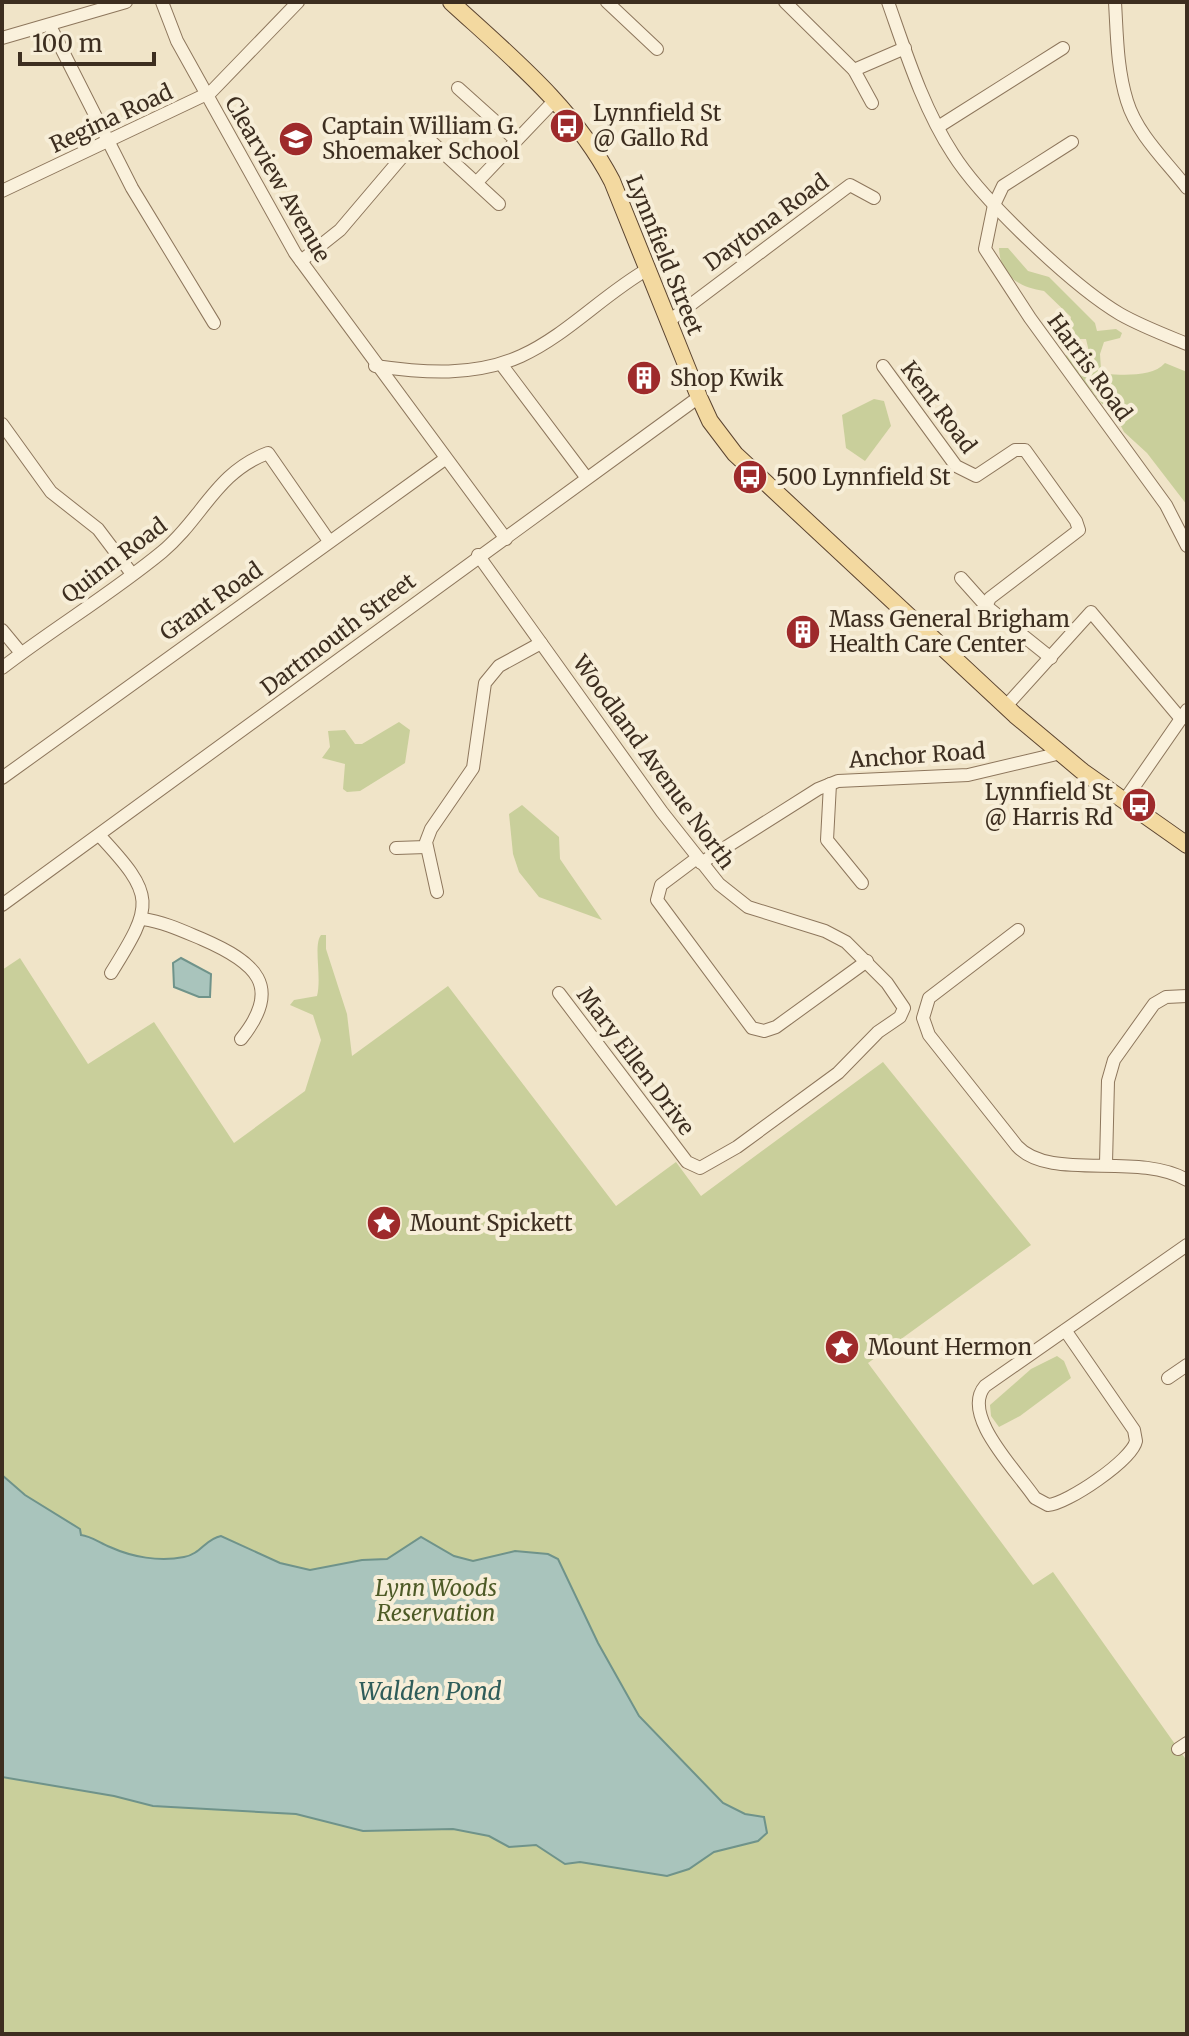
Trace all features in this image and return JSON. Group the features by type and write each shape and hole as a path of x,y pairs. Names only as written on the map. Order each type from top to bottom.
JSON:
{"main road":[{"name":"Lynnfield Street","path":"451,2 555,100 578,124 597,152 699,397 710,421 735,454 1006,706 1061,753 1187,845"}],"street":[{"path":"2,38 126,2"},
{"name":"Clearview Avenue","path":"162,2 177,41 301,261 375,366 506,539"},
{"name":"Regina Road","path":"2,191 206,94 298,2"},
{"path":"607,2 657,49"},
{"path":"785,2 854,70 872,103"},
{"path":"888,2 938,127 953,155 994,205 1096,297 1120,313 1187,344"},
{"path":"1115,2 1117,49 1127,102 1144,134 1187,188"},
{"path":"50,26 108,142 214,323"},
{"path":"854,70 905,48"},
{"path":"938,127 1063,48"},
{"path":"458,88 516,140"},
{"path":"477,182 555,100"},
{"path":"301,261 340,230 419,137 425,136 499,204"},
{"path":"994,205 1003,186 1072,142"},
{"name":"Daytona Road","path":"669,321 850,185 874,198"},
{"name":"Harris Road","path":"994,205 985,243 989,260 1166,505 1187,546"},
{"path":"375,366 423,373 468,371 501,364 524,355 618,286 648,269"},
{"path":"501,364 586,477"},
{"name":"Kent Road","path":"883,366 956,466 976,476 1015,450 1025,450 1076,521 1079,530 990,598 986,606"},
{"name":"Dartmouth Street","path":"2,905 478,555 506,539 586,477 699,397"},
{"path":"2,424 51,492 98,529 132,574"},
{"name":"Quinn Road","path":"2,668 132,574 188,529 228,474 268,453 329,541"},
{"name":"Grant Road","path":"2,778 445,459"},
{"name":"Woodland Avenue North","path":"478,555 699,860 727,892 748,907 825,931 846,942 867,961 904,1008"},
{"path":"961,578 986,606 1051,658"},
{"path":"1006,706 1091,612 1184,715 1124,801"},
{"path":"2,630 21,653"},
{"path":"437,892 426,847 431,829 473,768 483,692 488,678 504,662 541,643"},
{"name":"Anchor Road","path":"867,961 776,1027 764,1031 752,1028 657,900 661,885 830,784 848,779 968,775 1061,753"},
{"path":"830,784 827,840 862,883"},
{"path":"99,835 119,857 139,888 143,919 111,973"},
{"path":"396,848 426,847"},
{"path":"143,919 166,924 228,950 249,967 261,989 261,1009 258,1019 241,1039"},
{"path":"1018,930 939,988 924,1008 924,1024 929,1035 1023,1152 1044,1163 1148,1166 1187,1180"},
{"name":"Mary Ellen Drive","path":"559,993 687,1162 700,1168 737,1147 838,1073 878,1032 900,1017 904,1008"},
{"path":"1106,1163 1108,1081 1114,1060 1158,1001 1174,995 1187,996"},
{"path":"1065,1330 1134,1430 1136,1441 1128,1457 1065,1500 1048,1505 1035,1498 979,1418 976,1403 985,1386 1065,1330 1187,1245"},
{"path":"1168,1378 1187,1365"}],"green space":[{"path":"999,248 1008,248 1028,271 1049,277 1095,323 1097,331 1116,329 1122,333 1120,338 1104,342 1100,354 1101,369 1106,374 1146,373 1165,363 1187,372 1187,505 1147,453 1124,432 1110,405 1102,404 1065,358 1067,354 1085,358 1090,356 1086,339 1076,339 1068,331 1071,317 1044,291 1027,287 1013,279 1003,266"},
{"path":"874,399 884,401 891,426 865,461 846,448 842,415"},
{"path":"399,722 410,730 405,763 360,791 347,792 343,789 345,764 322,758 330,747 328,731 345,730 355,744 362,744"},
{"path":"522,805 559,837 560,859 602,920 539,897 519,872 513,854 509,814"},
{"name":"Lynn Woods Reservation","path":"321,935 326,935 326,949 347,1014 352,1056 448,986 616,1206 676,1162 701,1196 883,1062 1031,1245 868,1363 1033,1585 1053,1572 1187,1761 1187,2034 2,2034 2,970 20,958 88,1064 154,1022 234,1143 305,1091 321,1040 313,1015 290,1005 294,1000 317,996"},
{"path":"1057,1356 1064,1361 1071,1378 1020,1416 999,1427 991,1416 990,1405 1031,1369"}],"water":[{"path":"181,958 211,974 210,997 199,997 174,987 173,963"},
{"name":"Walden Pond","path":"2,1475 25,1495 80,1529 81,1535 118,1551 146,1558 190,1555 221,1536 280,1563 310,1570 362,1560 387,1559 421,1537 454,1556 473,1561 515,1551 548,1554 558,1559 598,1643 639,1716 723,1803 745,1814 764,1817 767,1833 758,1841 714,1852 689,1869 667,1876 580,1862 565,1864 536,1845 509,1847 489,1836 453,1829 363,1831 296,1814 153,1806 114,1796 2,1777"}],"place":[{"name":"Lynnfield St @ Gallo Rd","path":"567,126"},
{"name":"Captain William G. Shoemaker School","path":"296,139"},
{"name":"Shop Kwik","path":"644,378"},
{"name":"500 Lynnfield St","path":"750,477"},
{"name":"Mass General Brigham Health Care Center","path":"803,632"},
{"name":"Lynnfield St @ Harris Rd","path":"1139,805"},
{"name":"Mount Spickett","path":"384,1223"},
{"name":"Mount Hermon","path":"842,1347"}]}
